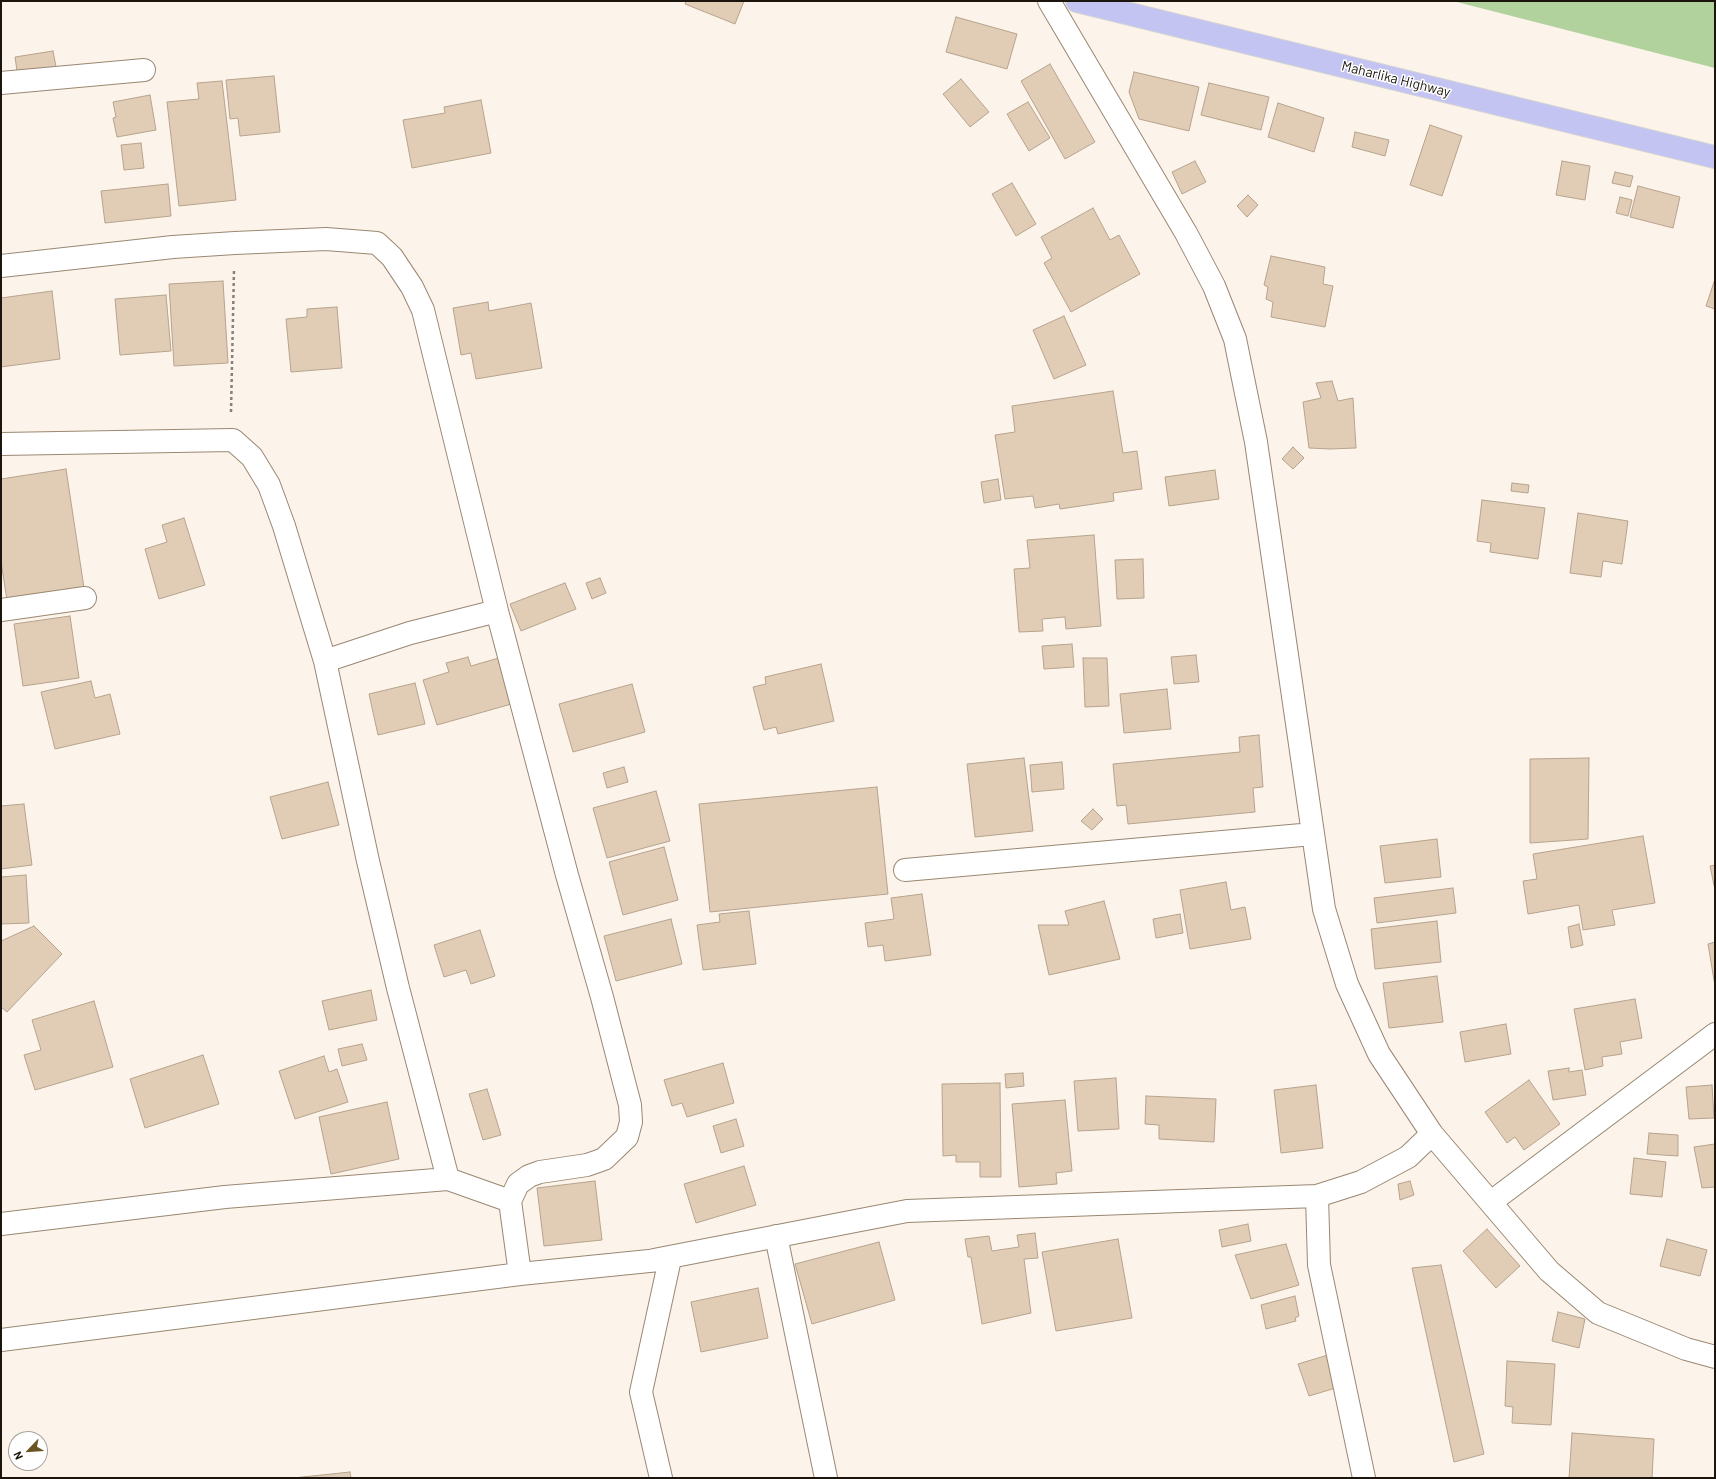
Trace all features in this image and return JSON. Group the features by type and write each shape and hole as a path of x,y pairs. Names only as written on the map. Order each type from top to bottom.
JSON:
{"highway":[{"name":"Maharlika Highway","path":"1077,1 1715,157"}],"street":[{"path":"1049,1 1186,233 1214,286 1235,339 1256,442 1324,909 1347,984 1379,1054 1432,1134 1549,1271 1598,1312 1686,1349 1715,1357"},
{"path":"1,83 144,70"},
{"path":"1,266 165,248 326,239 377,244 392,257 412,287 423,310 497,611 567,875 602,997 630,1106 631,1122 627,1137 604,1159 587,1165 540,1172 529,1176 518,1184 510,1201 520,1274"},
{"path":"1,444 233,440 252,457 269,484 284,526 325,661 366,854 398,988 448,1179"},
{"path":"1,610 85,598"},
{"path":"325,661 410,633 497,611"},
{"path":"905,870 1313,834"},
{"path":"1491,1202 1715,1034"},
{"path":"670,1259 654,1260 907,1211 1317,1196 1361,1182 1408,1157 1432,1134"},
{"path":"1,1224 225,1197 448,1179 510,1201"},
{"path":"1317,1196 1319,1265 1364,1478"},
{"path":"776,1236 826,1478"},
{"path":"1,1340 520,1274 670,1259"},
{"path":"661,1478 641,1392 670,1259"}],"path":[{"path":"233,440 230,402 233,352 235,243"}],"green space":[{"path":"1453,1 1715,1 1715,68"}],"building":[{"path":"686,1 744,1 735,24 685,4"},
{"path":"956,17 1017,34 1007,69 946,52"},
{"path":"53,51 57,72 18,78 15,57"},
{"path":"1050,64 1095,142 1065,159 1021,81"},
{"path":"1134,72 1199,87 1189,131 1139,119 1129,92"},
{"path":"274,76 280,132 240,136 238,118 230,119 226,80"},
{"path":"961,79 989,112 970,127 943,94"},
{"path":"222,81 236,200 179,206 167,102 199,99 197,83"},
{"path":"1209,83 1269,97 1261,130 1201,115"},
{"path":"150,95 156,130 117,137 113,118 116,117 113,102"},
{"path":"481,100 491,153 412,168 403,120 445,113 444,107"},
{"path":"1028,102 1050,138 1029,151 1007,114"},
{"path":"1278,103 1324,118 1314,152 1268,137"},
{"path":"1430,125 1462,136 1442,196 1410,185"},
{"path":"1355,132 1389,140 1385,156 1352,147"},
{"path":"141,143 144,168 124,170 121,145"},
{"path":"1195,161 1206,182 1182,194 1172,172"},
{"path":"1562,161 1590,166 1585,200 1556,195"},
{"path":"1615,172 1633,176 1630,187 1612,183"},
{"path":"1012,183 1036,224 1016,236 992,194"},
{"path":"168,184 171,216 105,223 101,191"},
{"path":"1638,186 1680,197 1673,228 1630,217"},
{"path":"1248,195 1258,205 1247,217 1237,206"},
{"path":"1620,197 1632,200 1628,216 1616,213"},
{"path":"1093,208 1110,240 1119,235 1140,274 1071,312 1044,263 1052,258 1041,237"},
{"path":"1271,256 1325,267 1323,284 1333,286 1325,327 1271,317 1273,302 1266,299 1268,287 1264,285"},
{"path":"1715,279 1715,309 1706,306"},
{"path":"223,281 228,363 174,366 169,284"},
{"path":"52,291 60,359 1,367 1,298"},
{"path":"166,295 171,351 120,355 115,299"},
{"path":"488,302 489,311 531,303 542,368 476,379 471,353 461,355 453,308"},
{"path":"337,307 342,368 291,372 286,319 307,317 307,309"},
{"path":"1064,316 1086,365 1054,379 1033,330"},
{"path":"1332,381 1338,401 1353,398 1356,448 1309,448 1303,402 1321,398 1316,383"},
{"path":"1113,391 1123,453 1137,451 1142,489 1113,493 1114,501 1060,509 1059,504 1035,508 1033,496 1005,499 995,435 1015,432 1012,406"},
{"path":"1293,447 1304,458 1293,469 1282,459"},
{"path":"66,469 84,588 7,600 1,562 1,479"},
{"path":"1215,470 1219,499 1169,506 1165,477"},
{"path":"998,479 1001,500 984,503 981,482"},
{"path":"1512,483 1529,485 1528,493 1511,491"},
{"path":"1482,500 1545,508 1538,559 1490,552 1491,543 1477,541"},
{"path":"1578,513 1628,521 1622,564 1603,561 1601,577 1570,573"},
{"path":"184,518 205,585 159,599 145,549 167,542 162,525"},
{"path":"1094,535 1101,626 1066,629 1065,617 1042,619 1043,631 1019,632 1014,569 1030,568 1027,540"},
{"path":"1143,559 1144,598 1117,599 1115,560"},
{"path":"600,578 606,593 592,599 586,583"},
{"path":"565,583 576,609 521,631 510,604"},
{"path":"70,616 79,678 23,686 14,624"},
{"path":"1072,644 1074,667 1044,669 1042,646"},
{"path":"1196,655 1199,682 1174,684 1171,657"},
{"path":"468,657 471,666 502,657 515,703 437,725 423,680 449,672 446,663"},
{"path":"1083,658 1107,658 1109,706 1085,707"},
{"path":"821,664 834,721 778,734 776,727 764,730 753,687 766,684 765,677"},
{"path":"91,681 95,698 110,694 120,734 55,749 41,692"},
{"path":"415,683 425,724 378,735 369,694"},
{"path":"632,684 645,732 573,752 559,704"},
{"path":"1167,689 1171,729 1124,733 1120,694"},
{"path":"1259,735 1263,787 1253,788 1255,812 1128,824 1126,805 1117,806 1113,764 1240,752 1239,737"},
{"path":"1024,758 1033,831 975,837 967,764"},
{"path":"1589,758 1588,839 1530,843 1530,759"},
{"path":"1062,762 1064,789 1032,792 1030,765"},
{"path":"624,767 628,782 607,788 603,773"},
{"path":"328,782 339,825 282,839 270,797"},
{"path":"877,787 888,894 710,912 699,804"},
{"path":"656,791 670,841 607,858 593,808"},
{"path":"24,804 32,865 1,869 1,806"},
{"path":"1093,809 1103,819 1092,830 1081,821"},
{"path":"1643,836 1655,903 1612,910 1615,925 1583,930 1579,905 1528,914 1523,881 1537,879 1533,854"},
{"path":"1437,839 1441,877 1385,883 1380,846"},
{"path":"664,847 678,900 623,915 609,862"},
{"path":"1715,865 1715,890 1710,866"},
{"path":"26,875 29,923 1,924 1,877"},
{"path":"1226,882 1231,910 1245,907 1251,939 1190,949 1180,890"},
{"path":"1453,888 1456,913 1377,923 1374,898"},
{"path":"922,894 931,955 885,961 883,945 868,947 865,923 894,919 891,898"},
{"path":"1104,901 1120,959 1049,975 1038,925 1069,925 1065,911"},
{"path":"749,911 756,964 703,970 697,925 720,922 719,914"},
{"path":"1180,914 1183,933 1156,938 1153,919"},
{"path":"671,919 682,964 616,981 604,936"},
{"path":"1437,921 1441,962 1375,969 1371,929"},
{"path":"1579,924 1583,945 1571,948 1568,927"},
{"path":"34,926 62,954 7,1012 1,1007 1,941"},
{"path":"480,930 495,976 471,984 466,970 444,977 434,945"},
{"path":"1715,942 1715,986 1708,944"},
{"path":"1437,976 1443,1022 1389,1028 1383,983"},
{"path":"371,990 377,1020 329,1030 322,1001"},
{"path":"1635,999 1642,1038 1620,1042 1622,1054 1602,1057 1603,1066 1585,1070 1574,1009"},
{"path":"94,1001 113,1067 35,1090 24,1055 41,1050 32,1020"},
{"path":"1506,1024 1511,1054 1465,1062 1460,1032"},
{"path":"362,1044 367,1060 342,1066 338,1049"},
{"path":"203,1055 219,1104 145,1128 130,1079"},
{"path":"324,1056 329,1072 337,1069 348,1102 295,1119 279,1071"},
{"path":"723,1063 734,1103 687,1117 682,1103 672,1106 664,1080"},
{"path":"1569,1068 1569,1072 1582,1070 1586,1095 1553,1100 1548,1071"},
{"path":"1023,1073 1024,1086 1006,1088 1005,1074"},
{"path":"1116,1078 1119,1129 1078,1131 1074,1081"},
{"path":"1529,1080 1560,1124 1524,1150 1515,1137 1507,1143 1485,1112"},
{"path":"1000,1083 1001,1177 980,1177 980,1162 956,1162 956,1155 943,1156 942,1084"},
{"path":"1316,1085 1323,1148 1281,1153 1274,1090"},
{"path":"1712,1085 1714,1118 1689,1119 1686,1087"},
{"path":"487,1089 501,1135 483,1140 469,1094"},
{"path":"1146,1096 1216,1099 1214,1142 1159,1139 1159,1125 1145,1124"},
{"path":"1065,1100 1072,1171 1056,1173 1057,1184 1019,1187 1012,1104"},
{"path":"387,1102 399,1159 331,1174 319,1117"},
{"path":"736,1119 744,1146 721,1153 713,1126"},
{"path":"1649,1133 1678,1135 1678,1156 1647,1154"},
{"path":"1715,1144 1715,1187 1702,1188 1694,1147"},
{"path":"1634,1158 1666,1162 1662,1197 1630,1194"},
{"path":"744,1166 756,1205 696,1223 684,1184"},
{"path":"595,1181 602,1240 544,1246 537,1188"},
{"path":"1410,1181 1414,1195 1400,1200 1398,1184"},
{"path":"1248,1224 1251,1241 1222,1247 1219,1230"},
{"path":"1487,1229 1520,1266 1496,1288 1463,1251"},
{"path":"1035,1233 1038,1258 1024,1259 1031,1313 982,1324 971,1257 968,1257 965,1239 989,1236 992,1251 1019,1247 1017,1235"},
{"path":"1118,1239 1132,1318 1056,1331 1042,1252"},
{"path":"1667,1239 1707,1250 1700,1276 1660,1266"},
{"path":"879,1242 895,1300 812,1324 795,1264"},
{"path":"1286,1244 1299,1285 1251,1299 1235,1255"},
{"path":"1441,1265 1484,1454 1454,1462 1412,1268"},
{"path":"758,1288 768,1338 701,1352 691,1302"},
{"path":"1295,1296 1299,1316 1295,1318 1296,1321 1266,1329 1261,1305"},
{"path":"1558,1312 1585,1319 1579,1348 1552,1341"},
{"path":"1328,1355 1339,1387 1309,1396 1298,1364"},
{"path":"1507,1361 1555,1364 1551,1425 1512,1423 1513,1407 1505,1406"},
{"path":"1572,1433 1654,1439 1652,1478 1569,1478"},
{"path":"350,1472 351,1478 293,1478"}]}
